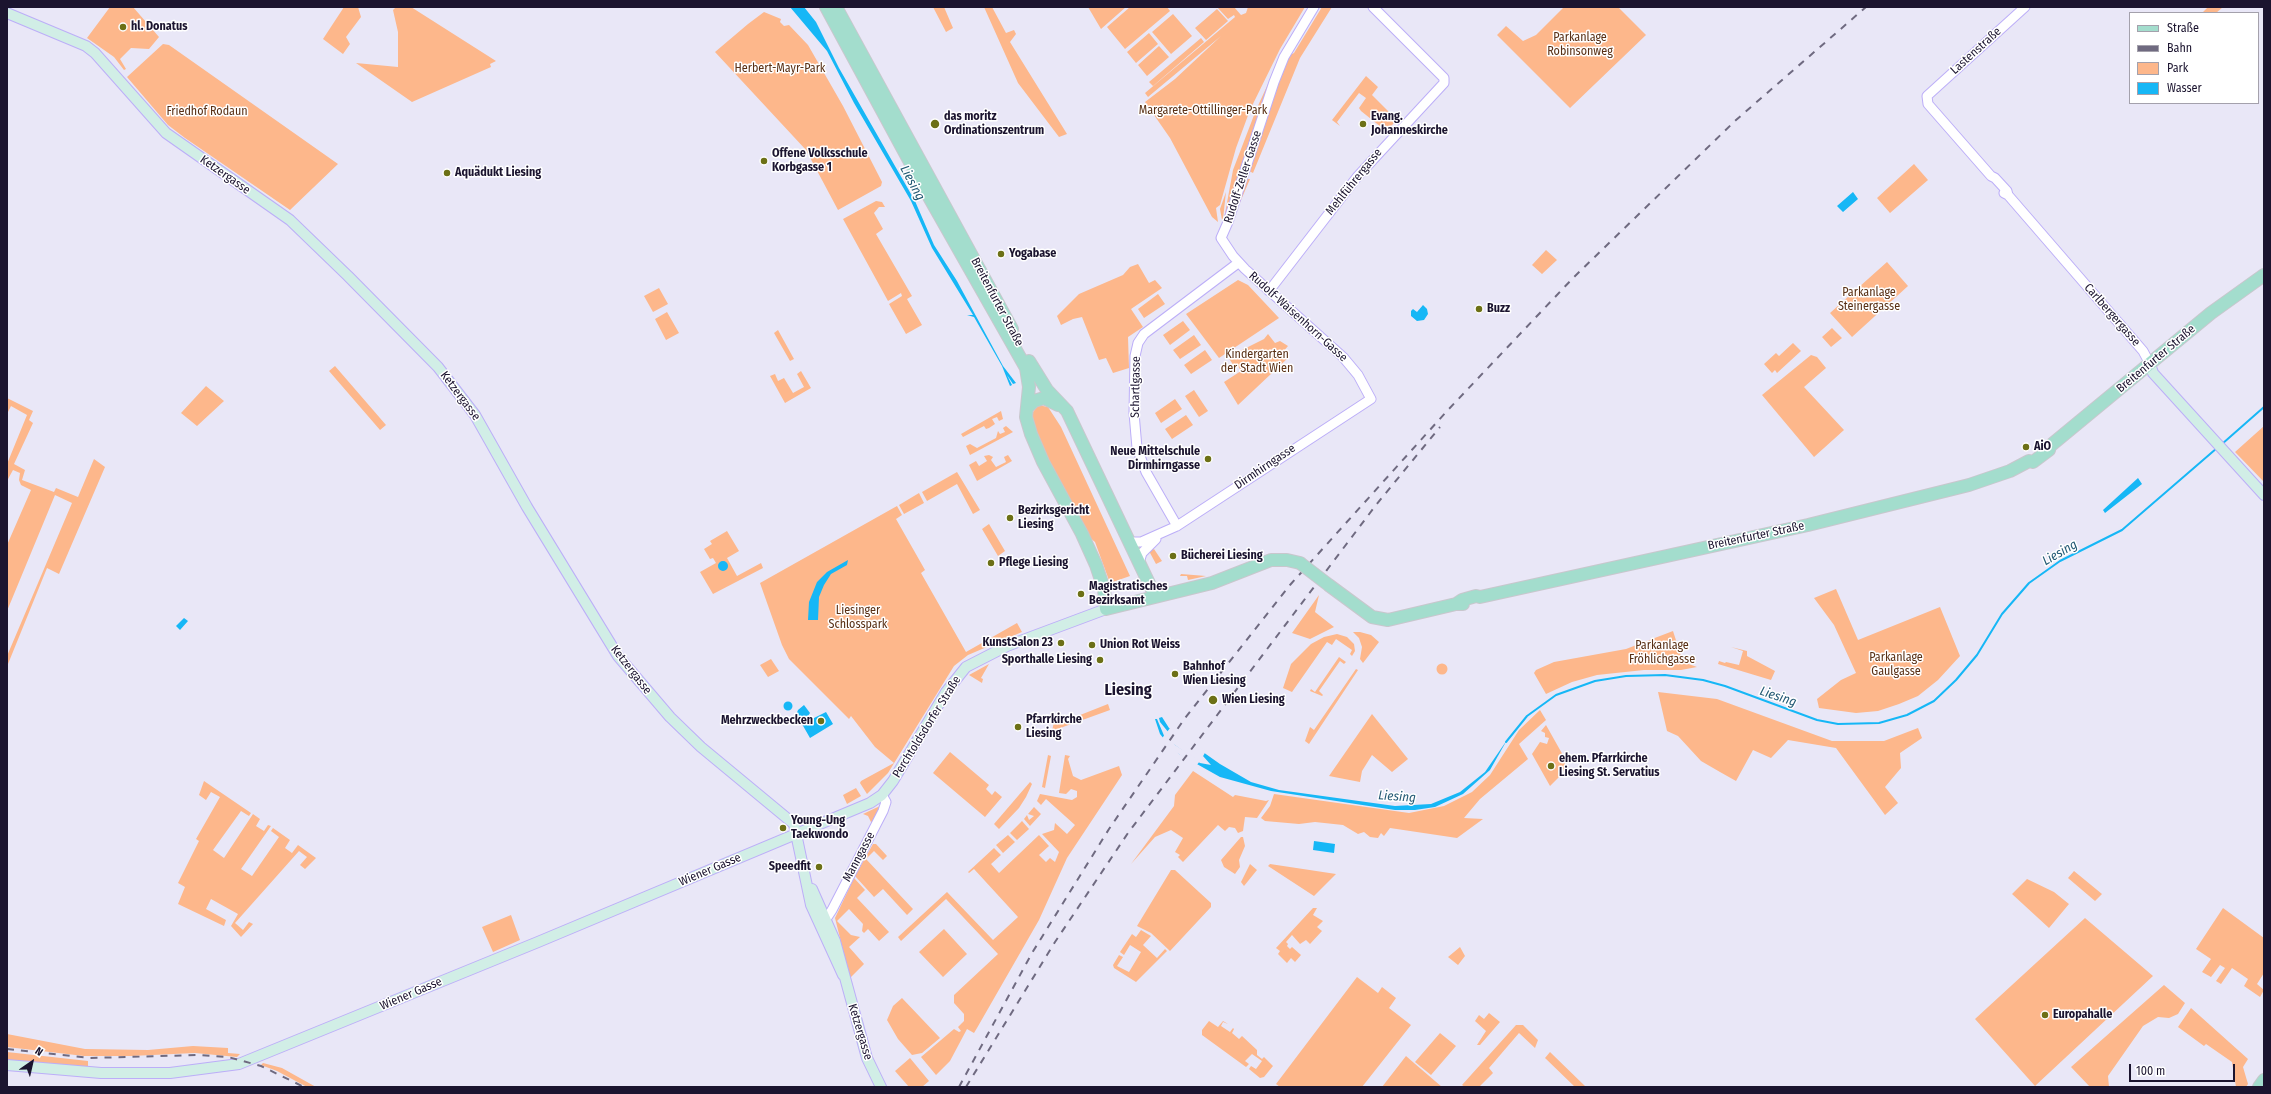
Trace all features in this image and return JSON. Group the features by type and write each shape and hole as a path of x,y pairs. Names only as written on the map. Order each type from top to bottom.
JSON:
{"main road":[{"name":"Breitenfurter Straße","path":"826,7 839,21 1034,370 1047,390 1064,405 1155,596 1212,583 1271,560 1287,560 1300,563 1360,609 1403,618 1456,604 1464,604 1478,600 1480,597 1808,525 1969,485 2010,471 2029,461 2030,457 2046,446 2050,446 2213,311 2264,276"},
{"name":"Breitenfurter Straße","path":"836,7 839,21 925,190 1026,368 1030,386 1027,422 1043,462 1082,534 1096,564 1104,589 1106,609"},
{"name":"Ketzergasse","path":"7,13 86,46 95,53 166,133 290,220 343,270 438,367 475,415 527,507 618,656 670,717 718,763 792,822 797,833 805,874 822,921 840,957 843,975 867,1058 881,1087"},
{"name":"Carlbergergasse","path":"2150,364 2154,373 2227,456 2264,495"},
{"path":"1028,407 1039,399 1051,400 1061,408 1073,422"},
{"path":"1106,609 1155,596"},
{"name":"Perchtoldsdorfer Straße","path":"797,833 884,800 946,692 966,667 1007,646 1106,609"},
{"name":"Wiener Gasse","path":"7,1065 88,1072 170,1072 207,1069 247,1061 797,833"},
{"path":"2258,1087 2264,1080"}],"street":[{"name":"Rudolf-Zeller-Gasse","path":"1221,238 1228,222 1276,75 1284,57 1314,7"},
{"name":"Mehlführergasse","path":"1269,292 1356,177 1387,142 1442,87 1444,78 1372,7"},
{"name":"Lastenstraße","path":"1927,96 2025,7"},
{"name":"Carlbergergasse","path":"1927,96 1928,104 1991,176 1994,182 2008,195 2146,354 2150,364"},
{"name":"Rudolf-Waisenhorn-Gasse","path":"1221,238 1238,263 1344,357 1358,374 1371,399"},
{"name":"Schartlgasse","path":"1177,526 1146,472 1137,448 1134,413 1135,356 1138,343 1144,334 1232,270 1238,263"},
{"name":"Dirmhirngasse","path":"1160,535 1177,526 1371,399"},
{"path":"1129,542 1137,543 1160,535"},
{"path":"1139,563 1142,553 1160,535"},
{"name":"Manngasse","path":"822,921 884,800"}],"green space":[{"path":"110,7 133,7 159,37 149,49 131,48 120,59 126,69 124,70 114,57 87,38"},
{"path":"344,7 358,7 361,17 346,37 350,44 343,54 323,39"},
{"path":"396,7 411,7 496,61 490,64 491,67 412,102 356,63 398,67 398,32 393,10"},
{"path":"933,7 944,7 953,28 946,32"},
{"path":"984,7 992,7 1006,33 1014,30 1016,34 1010,42 1067,134 1059,137 1018,83"},
{"path":"1088,7 1126,7 1101,29"},
{"path":"1130,7 1167,7 1170,11 1125,49 1107,27"},
{"name":"Margarete-Ottillinger-Park","path":"1217,7 1234,7 1241,15 1246,13 1248,7 1305,7 1280,49 1250,110 1236,148 1220,205 1216,208 1218,222 1212,217 1170,138 1145,102 1175,79 1221,36 1148,97 1145,93 1235,17 1234,15 1228,19"},
{"path":"1322,7 1332,7 1300,58 1253,173 1249,171 1278,80 1290,55 1294,53"},
{"name":"Parkanlage Robinsonweg","path":"1564,7 1618,7 1646,35 1570,108 1497,35 1506,26 1523,41 1536,35"},
{"path":"2208,7 2223,7 2217,12 2203,12"},
{"path":"1217,9 1228,21 1206,40 1195,28"},
{"name":"Herbert-Mayr-Park","path":"764,12 781,19 780,22 784,26 789,25 808,45 843,106 882,182 881,186 838,210 806,150 715,52"},
{"path":"1173,14 1192,36 1171,54 1152,32"},
{"path":"1149,33 1158,44 1136,63 1127,52"},
{"path":"1201,38 1204,42 1153,86 1149,82"},
{"name":"Friedhof Rodaun","path":"163,44 169,45 338,164 290,210 185,138 168,125 127,77"},
{"path":"1159,46 1169,57 1147,76 1138,65"},
{"path":"1274,71 1224,219 1233,170 1256,110"},
{"path":"1366,76 1378,87 1372,95 1397,120 1386,131 1361,111 1359,108 1366,98 1359,93 1337,122 1340,126 1332,120"},
{"path":"1914,164 1928,180 1890,213 1877,198"},
{"path":"1246,179 1250,179 1235,214"},
{"path":"1226,192 1223,219 1222,220 1220,209"},
{"path":"876,201 882,202 885,207 879,207 874,213 883,229 876,234 912,296 907,299 922,325 906,334 889,304 902,296 901,293 888,301 843,219"},
{"path":"1546,250 1557,260 1542,274 1532,265"},
{"name":"Parkanlage Steinergasse","path":"1887,262 1908,286 1852,337 1830,313"},
{"path":"1138,264 1149,283 1155,280 1162,288 1131,309 1143,327 1128,337 1129,368 1113,373 1106,358 1099,360 1082,317 1073,319 1061,325 1057,316 1079,294 1123,275 1130,267"},
{"path":"1238,280 1248,285 1279,318 1219,358 1186,314"},
{"path":"659,288 668,304 653,312 644,296"},
{"path":"1158,294 1165,304 1144,318 1138,309"},
{"path":"667,312 679,333 666,340 655,319"},
{"path":"1183,321 1190,330 1170,345 1163,335"},
{"path":"1832,328 1842,338 1831,347 1822,337"},
{"path":"778,330 794,359 790,361 774,333"},
{"name":"Kindergarten der Stadt Wien","path":"1268,334 1275,343 1280,341 1288,346 1282,353 1289,357 1238,405 1224,382 1241,371 1237,364 1234,366 1228,357 1264,339"},
{"path":"1194,335 1201,345 1180,359 1173,350"},
{"path":"1793,343 1801,351 1777,373 1775,370 1772,373 1764,364 1776,353 1779,356"},
{"path":"1205,350 1212,360 1191,374 1184,365"},
{"path":"1811,355 1817,357 1826,368 1804,387 1844,430 1814,457 1762,395"},
{"path":"335,366 386,425 380,430 329,371"},
{"path":"801,371 811,388 785,403 770,376 775,374 778,381 784,378 793,393 804,387 797,374"},
{"path":"206,386 224,401 197,426 181,413"},
{"path":"1194,390 1208,411 1199,417 1185,396"},
{"path":"7,398 33,411 29,420 33,423 14,464 25,470 22,480 54,492 56,488 78,497 94,459 105,467 59,574 47,568 8,664 7,656 72,503 55,495 7,611 7,545 31,490 21,485 19,480 20,473 13,470 7,481 7,464 27,415 11,406 7,414"},
{"path":"1175,399 1182,409 1161,423 1155,413"},
{"path":"1038,405 1048,407 1061,427 1130,576 1110,583 1095,542 1089,537 1036,437 1031,415"},
{"path":"1001,411 1003,419 999,421 997,417 992,419 995,424 989,428 986,429 984,426 963,437 961,434"},
{"path":"1186,415 1193,425 1172,439 1165,429"},
{"path":"1006,426 1013,432 970,455 966,446 970,444 977,448 996,438 998,431 1000,434 1005,432 1003,428"},
{"path":"2264,426 2264,482 2235,452"},
{"path":"989,455 993,457 991,460 996,467 1006,462 1004,457 1008,455 1012,461 977,481 969,465 976,461 979,466 987,461 984,456"},
{"path":"957,472 980,510 973,514 957,484 927,501 922,492"},
{"path":"919,493 924,503 904,514 899,505"},
{"name":"Liesinger Schlosspark","path":"897,506 902,515 896,519 925,570 921,573 966,652 1017,623 1022,632 968,655 954,666 888,773 867,794 860,783 861,781 894,763 875,747 851,716 849,719 789,659 782,645 760,583"},
{"path":"989,524 1005,551 998,556 982,529"},
{"path":"727,531 739,551 727,558 737,576 761,563 763,568 713,594 700,572 716,563 713,558 710,559 704,549 712,544 710,541"},
{"path":"1154,549 1162,561 1156,564 1149,551"},
{"path":"1181,574 1206,576 1188,580 1187,576 1180,576"},
{"name":"Parkanlage Gaulgasse","path":"1836,589 1858,640 1940,607 1960,656 1938,680 1918,696 1899,704 1878,711 1856,713 1819,708 1817,699 1841,680 1856,673 1834,625 1814,598"},
{"path":"1319,595 1315,612 1334,627 1310,639 1292,633"},
{"name":"Parkanlage Fröhlichgasse","path":"1673,631 1683,662 1697,667 1681,670 1644,670 1597,675 1572,682 1546,694 1534,673 1536,670 1554,662 1626,649"},
{"path":"1353,632 1371,635 1379,642 1363,663 1360,659 1362,647 1359,638"},
{"path":"1337,634 1347,637 1354,644 1355,651 1352,656 1350,654 1352,650 1336,639 1332,645 1327,642 1292,692 1283,688 1291,664 1311,644 1324,637"},
{"path":"1731,647 1747,651 1747,656 1775,671 1771,680 1718,664 1719,661 1739,665 1743,651"},
{"path":"1339,657 1346,662 1344,664 1340,661 1319,691 1323,695 1322,696 1310,691 1311,689 1315,692"},
{"path":"771,659 779,671 768,677 760,665"},
{"path":"1442,663 1446,665 1448,669 1446,673 1442,675 1438,673 1436,669 1438,665"},
{"path":"989,664 981,678 983,679 982,683 969,675"},
{"path":"1356,669 1358,670 1309,744 1305,741 1310,727 1314,730"},
{"path":"1658,692 1717,699 1832,741 1884,741 1918,728 1922,738 1900,753 1901,768 1885,787 1898,803 1885,815 1836,748 1788,740 1771,758 1753,750 1736,781 1701,761 1678,736 1667,731"},
{"path":"1108,704 1110,710 1052,731 1054,722 1065,721"},
{"path":"1540,710 1546,720 1519,744 1528,759 1480,799 1464,818 1483,819 1457,838 1390,828 1384,836 1381,833 1378,838 1370,837 1364,832 1358,834 1343,825 1315,822 1299,824 1265,821 1261,818 1270,806 1274,794 1409,813 1444,806 1472,792 1490,775 1519,730"},
{"path":"1372,714 1408,759 1392,772 1372,755 1362,771 1360,782 1329,776"},
{"path":"1546,725 1564,757 1565,763 1563,773 1550,786 1532,754 1540,742 1547,744 1549,738 1545,737 1545,733 1541,731"},
{"path":"950,752 989,785 986,789 992,795 995,791 1002,797 985,817 933,773"},
{"path":"1048,755 1051,756 1045,788 1042,787"},
{"path":"1065,755 1070,756 1068,759 1073,776 1081,780 1119,766 1122,775 1067,858 1039,920 974,1033 967,1029 950,1061 936,1075 921,1057 954,1029 959,1032 961,1031 958,1027 964,1021 964,1014 954,1003 954,995 998,954 946,899 901,941 898,937 947,892 993,940 1018,917 974,869 969,873 968,872 994,848 1001,855 991,864 999,873 1039,835 1049,846 1039,855 1046,862 1050,858 1055,862 1059,852 1042,834 1054,830 1055,823 1067,834 1075,825 1046,799 1041,805 1037,801 1040,794 1072,800 1077,797 1077,791 1071,789 1066,794 1059,793"},
{"path":"1193,771 1233,797 1235,795 1266,801 1269,800 1257,818 1245,817 1243,831 1238,833 1235,828 1229,827 1225,831 1218,825 1183,862 1178,857 1180,855 1175,852 1183,838 1171,830 1155,837 1131,864 1174,806 1175,795"},
{"path":"204,781 251,813 249,816 241,811 213,850 224,858 253,814 260,819 256,826 264,831 268,825 271,826 241,869 252,876 279,837 271,831 273,828 290,840 285,848 292,853 298,845 316,858 305,869 300,865 307,857 299,851 235,923 243,930 249,922 253,924 241,937 231,926 238,914 211,899 206,909 226,920 224,926 178,904 185,887 178,883 199,841 196,839 220,797 211,792 206,800 199,795"},
{"path":"1030,782 1032,784 1019,808 999,829 994,824"},
{"path":"856,788 861,796 847,804 843,795"},
{"path":"880,806 880,809 872,824 868,816 863,814"},
{"path":"1034,807 1041,814 1030,826 1024,819 1027,815 1029,820 1034,816 1028,814"},
{"path":"1022,821 1029,829 1017,840 1010,833"},
{"path":"1008,835 1015,842 1003,853 996,845"},
{"path":"1241,837 1243,837 1245,846 1239,860 1240,867 1235,874 1224,867 1221,860"},
{"path":"873,844 876,844 887,856 883,860 874,851 866,859 913,909 907,915 883,889 874,897 855,876"},
{"path":"1250,864 1257,870 1244,886 1241,882"},
{"path":"1270,864 1336,874 1314,896 1268,866"},
{"path":"1171,870 1175,870 1211,903 1211,907 1170,951 1151,933 1137,926"},
{"path":"2074,871 2102,894 2095,901 2068,878"},
{"path":"854,878 865,890 857,898 889,932 879,941 868,929 864,933 862,931 863,924 849,909 837,921 851,935 860,937 849,947 864,964 850,978 835,918"},
{"path":"2027,879 2054,892 2069,904 2049,928 2012,894"},
{"path":"1313,908 1317,908 1313,915 1323,921 1317,927 1322,931 1310,944 1306,940 1300,944 1292,935 1286,942 1288,944 1287,946 1290,949 1292,947 1301,955 1295,962 1291,958 1287,963 1278,954 1280,951 1276,948"},
{"path":"2223,908 2264,938 2264,973 2257,984 2264,990 2260,997 2244,986 2248,979 2232,968 2221,984 2216,981 2225,968 2220,965 2211,977 2202,972 2211,959 2196,949"},
{"path":"511,915 520,940 493,952 482,927"},
{"name":"Europahalle","path":"2085,918 2153,976 2035,1086 1975,1019"},
{"path":"944,929 967,954 943,977 919,952"},
{"path":"1141,930 1151,936 1143,945 1157,958 1165,949 1167,951 1136,982 1114,968 1113,965 1119,955 1123,957 1117,966 1129,972 1141,952 1130,945 1124,955 1120,952 1132,934 1136,937"},
{"path":"1460,947 1465,956 1458,965 1448,957"},
{"path":"1357,977 1378,993 1382,987 1396,998 1389,1008 1411,1025 1362,1087 1280,1087 1276,1084"},
{"path":"2164,985 2185,1003 2178,1014 2169,1018 2158,1017 2143,1026 2108,1076 2109,1087 2090,1087 2071,1067"},
{"path":"902,998 940,1038 922,1053 912,1055 898,1039 887,1020 893,1006"},
{"path":"2191,1008 2248,1059 2243,1067 2248,1084 2246,1087 2236,1087 2232,1062 2206,1044 2204,1046 2178,1027"},
{"path":"1489,1013 1500,1022 1480,1045 1477,1045 1486,1031 1475,1021 1479,1015 1484,1019"},
{"path":"1209,1021 1218,1027 1223,1021 1228,1024 1223,1022 1221,1026 1230,1032 1233,1028 1232,1033 1239,1039 1242,1036 1257,1050 1257,1055 1262,1059 1264,1057 1273,1066 1264,1077 1260,1078 1249,1069 1251,1066 1256,1069 1262,1061 1252,1054 1245,1061 1249,1064 1246,1067 1202,1035 1202,1030"},
{"path":"1516,1025 1523,1025 1538,1040 1535,1048 1519,1033 1489,1068 1493,1073 1479,1087 1465,1087 1462,1085"},
{"path":"1440,1033 1456,1046 1431,1075 1415,1062"},
{"path":"7,1034 85,1049 148,1050 193,1046 228,1048 228,1053 240,1054 237,1057 195,1053 131,1056 84,1056 7,1047"},
{"path":"7,1052 88,1061 88,1067 7,1060"},
{"path":"1550,1052 1586,1087 1575,1087 1545,1058"},
{"path":"1406,1056 1414,1063 1442,1087 1382,1087"},
{"path":"910,1058 929,1081 922,1087 909,1087 895,1071"},
{"path":"263,1063 282,1068 316,1087 307,1087 277,1071 261,1065"}],"water":[{"name":"Liesing","path":"790,7 804,7 816,22 839,68 915,201 934,245 957,281 1003,366 1016,383 1013,384 1007,375 1012,385 1010,386 1002,366 974,317 967,315 973,315 932,248 911,201 854,103 827,51"},
{"path":"1853,192 1858,199 1843,212 1837,206"},
{"path":"1423,305 1427,309 1428,314 1424,320 1417,321 1411,316 1411,311 1413,309 1417,312"},
{"path":"2138,478 2142,484 2105,513 2103,510"},
{"path":"848,560 847,565 831,574 824,585 819,597 818,620 808,620 809,602 817,582 827,572"},
{"path":"721,561 725,561 728,566 725,571 721,571 718,568 718,564"},
{"path":"184,618 188,621 180,630 176,626"},
{"path":"786,702 790,702 792,706 790,710 786,710 784,708 784,704"},
{"name":"Mehrzweckbecken","path":"804,705 810,713 806,719 806,722 826,712 833,724 810,738 802,724 794,725 790,718 796,715 798,710"},
{"path":"1162,717 1169,728 1220,764 1251,782 1279,790 1395,806 1431,804 1460,792 1485,772 1507,740 1490,770 1463,794 1435,807 1415,810 1395,810 1271,791 1220,777 1179,754 1169,745 1160,734 1155,719 1157,719 1165,738 1200,763 1211,765 1203,756 1169,733 1160,722 1159,718"},
{"path":"1314,841 1335,844 1334,853 1313,850"}],"pier":[{"path":"1171,727 1206,751 1202,758 1166,733"},
{"path":"1165,734 1175,745 1200,761 1196,766 1167,746 1161,740"}],"waterway":[{"name":"Liesing","path":"2222,444 2264,407"},
{"name":"Liesing","path":"1506,742 1527,716 1556,695 1595,681 1626,676 1665,675 1703,680 1725,686 1817,720 1838,724 1879,723 1907,715 1934,701 1956,680 1977,655 2002,614 2029,583 2060,561 2122,530 2217,448"}],"railway":[{"path":"959,1087 1032,953 1109,829 1185,718 1290,585 1447,411 1574,277 1736,120 1866,7"},
{"path":"966,1087 1055,942 1128,833 1376,505 1440,427"},
{"path":"7,1049 90,1058 198,1055 228,1057 261,1066 304,1087"}],"place":[{"name":"hl. Donatus","path":"123,27"},
{"name":"das moritz Ordinationszentrum","path":"935,124"},
{"name":"Evang. Johanneskirche","path":"1363,124"},
{"name":"Offene Volksschule Korbgasse 1","path":"764,161"},
{"name":"Aquädukt Liesing","path":"447,173"},
{"name":"Yogabase","path":"1001,254"},
{"name":"Buzz","path":"1479,309"},
{"name":"AiO","path":"2026,447"},
{"name":"Neue Mittelschule Dirmhirngasse","path":"1208,459"},
{"name":"Bezirksgericht Liesing","path":"1010,518"},
{"name":"Bücherei Liesing","path":"1173,556"},
{"name":"Pflege Liesing","path":"991,563"},
{"name":"Magistratisches Bezirksamt","path":"1081,594"},
{"name":"KunstSalon 23","path":"1061,643"},
{"name":"Union Rot Weiss","path":"1092,645"},
{"name":"Sporthalle Liesing","path":"1100,660"},
{"name":"Bahnhof Wien Liesing","path":"1175,674"},
{"name":"Wien Liesing","path":"1213,700"},
{"name":"Mehrzweckbecken","path":"821,721"},
{"name":"Pfarrkirche Liesing","path":"1018,727"},
{"name":"ehem. Pfarrkirche Liesing St. Servatius","path":"1551,766"},
{"name":"Young-Ung Taekwondo","path":"783,828"},
{"name":"Speedfit","path":"819,867"},
{"name":"Europahalle","path":"2045,1015"}],"district":[{"name":"Liesing","path":"1128,691"}]}
